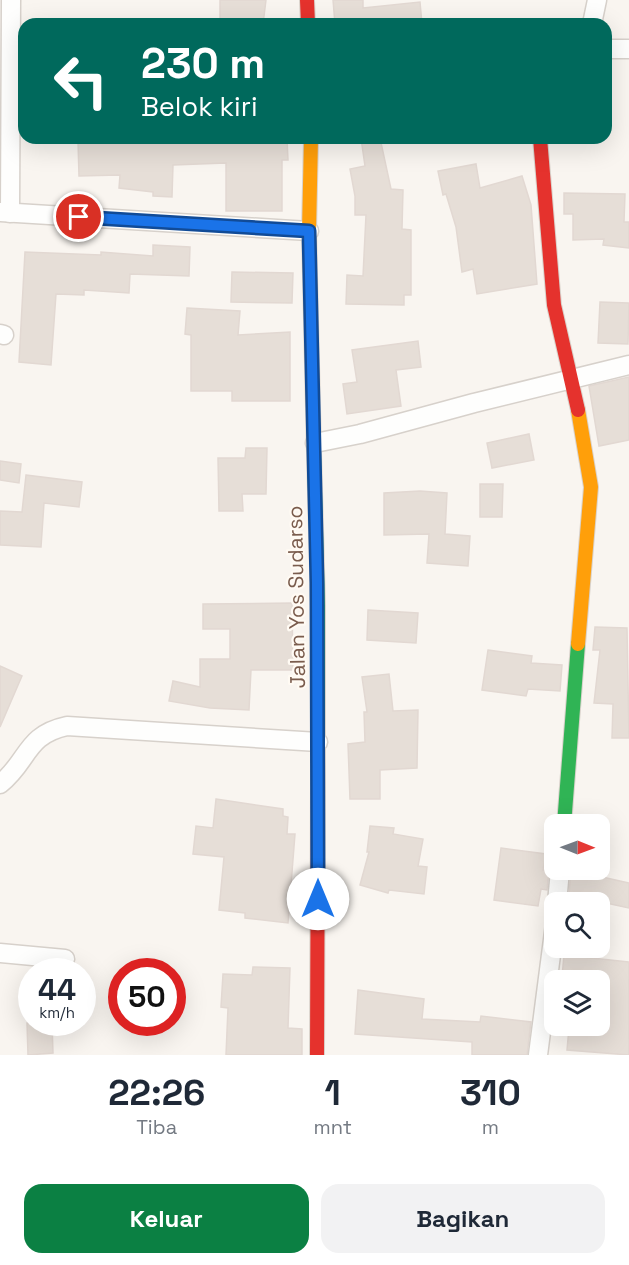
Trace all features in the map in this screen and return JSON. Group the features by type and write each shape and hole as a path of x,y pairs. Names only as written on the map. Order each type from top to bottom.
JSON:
{"main road":[{"path":"307,0 308,18"},
{"name":"Jalan Yos Sudarso","path":"311,144 309,231 315,443 318,742 317,1055"},
{"path":"541,144 554,305 573,381 591,487 565,814"}],"street":[{"path":"11,0 5,213 309,231"},
{"path":"593,18 597,0"},
{"path":"612,49 629,49"},
{"path":"315,443 360,434 629,365"},
{"path":"0,784 38,737 51,729 67,726 318,742"},
{"path":"0,953 54,958"},
{"path":"538,1055 551,958"}],"building":[{"path":"220,0 266,0 264,18 220,18"},
{"path":"333,0 363,0 363,8 420,2 421,18 334,18"},
{"path":"78,144 287,144 288,160 282,160 282,211 226,211 226,163 173,165 172,197 153,196 153,192 119,188 120,175 79,176"},
{"path":"362,144 381,144 391,189 403,190 402,229 411,230 411,295 404,295 404,305 346,304 347,275 363,276 366,215 355,215 355,196 350,169 365,166"},
{"path":"476,164 480,188 522,176 531,205 537,284 477,294 473,269 462,272 456,227 446,194 443,195 438,171"},
{"path":"564,193 625,194 624,222 629,222 629,248 603,245 604,239 573,240 573,214 564,214"},
{"path":"153,245 190,247 189,276 130,274 129,293 84,290 84,295 56,294 51,365 19,362 25,252 101,255 101,252 153,256"},
{"path":"232,272 293,273 292,303 231,302"},
{"path":"600,302 629,303 628,344 598,343"},
{"path":"187,308 240,311 238,335 290,332 290,401 232,401 232,391 191,391 191,335 185,334"},
{"path":"418,341 421,367 396,370 401,406 347,414 343,384 357,382 352,350"},
{"path":"629,377 629,440 599,446 589,386"},
{"path":"529,434 534,460 492,468 487,443"},
{"path":"246,448 267,448 266,494 242,494 243,511 219,511 218,458 245,458"},
{"path":"0,461 21,464 19,483 0,480"},
{"path":"26,475 82,482 79,507 44,503 41,547 0,545 0,511 22,512"},
{"path":"480,484 503,484 502,517 480,517"},
{"path":"420,491 447,493 445,534 470,536 468,566 427,563 429,534 384,535 384,493"},
{"path":"292,603 293,670 251,670 249,710 210,708 169,701 173,681 200,687 200,659 230,659 230,629 203,629 203,604"},
{"path":"368,610 418,613 416,643 367,640"},
{"path":"595,627 627,628 629,738 612,738 613,704 594,703 600,650 593,650"},
{"path":"488,650 532,656 531,663 562,665 560,691 528,689 526,696 482,690"},
{"path":"0,666 22,676 0,727"},
{"path":"389,674 393,711 418,710 417,768 380,770 380,799 350,799 348,744 365,742 364,712 367,712 362,677"},
{"path":"216,799 283,809 283,816 288,817 287,834 295,834 288,923 245,918 245,913 219,910 224,857 193,854 196,826 213,828"},
{"path":"370,826 394,828 393,834 423,839 418,866 427,867 424,894 389,890 388,893 360,885 369,852 367,852"},
{"path":"501,848 544,854 543,870 544,880 548,880 547,890 541,889 538,906 494,900"},
{"path":"610,879 629,883 629,908 610,904 610,892 569,892 570,880"},
{"path":"564,958 629,962 629,1055 567,1050 568,1036 610,1036 610,970 563,970"},
{"path":"253,967 290,968 288,1028 302,1029 302,1055 226,1055 228,1008 221,1007 223,974 252,975"},
{"path":"358,990 424,999 422,1019 480,1022 481,1016 531,1022 527,1055 472,1055 472,1042 355,1034"},
{"path":"27,1036 52,1036 53,1053 28,1055"}],"traffic: fast":[{"path":"314,453 318,606 318,787"},
{"path":"565,814 578,644"}],"traffic: slow":[{"path":"311,144 309,231 314,453"},
{"path":"578,410 591,487 578,644"}],"traffic: jam":[{"path":"307,0 308,18"},
{"path":"541,144 554,305 578,410"},
{"path":"317,1055 318,787"}],"route":[{"path":"79,217 309,231 317,583 318,899"}]}
